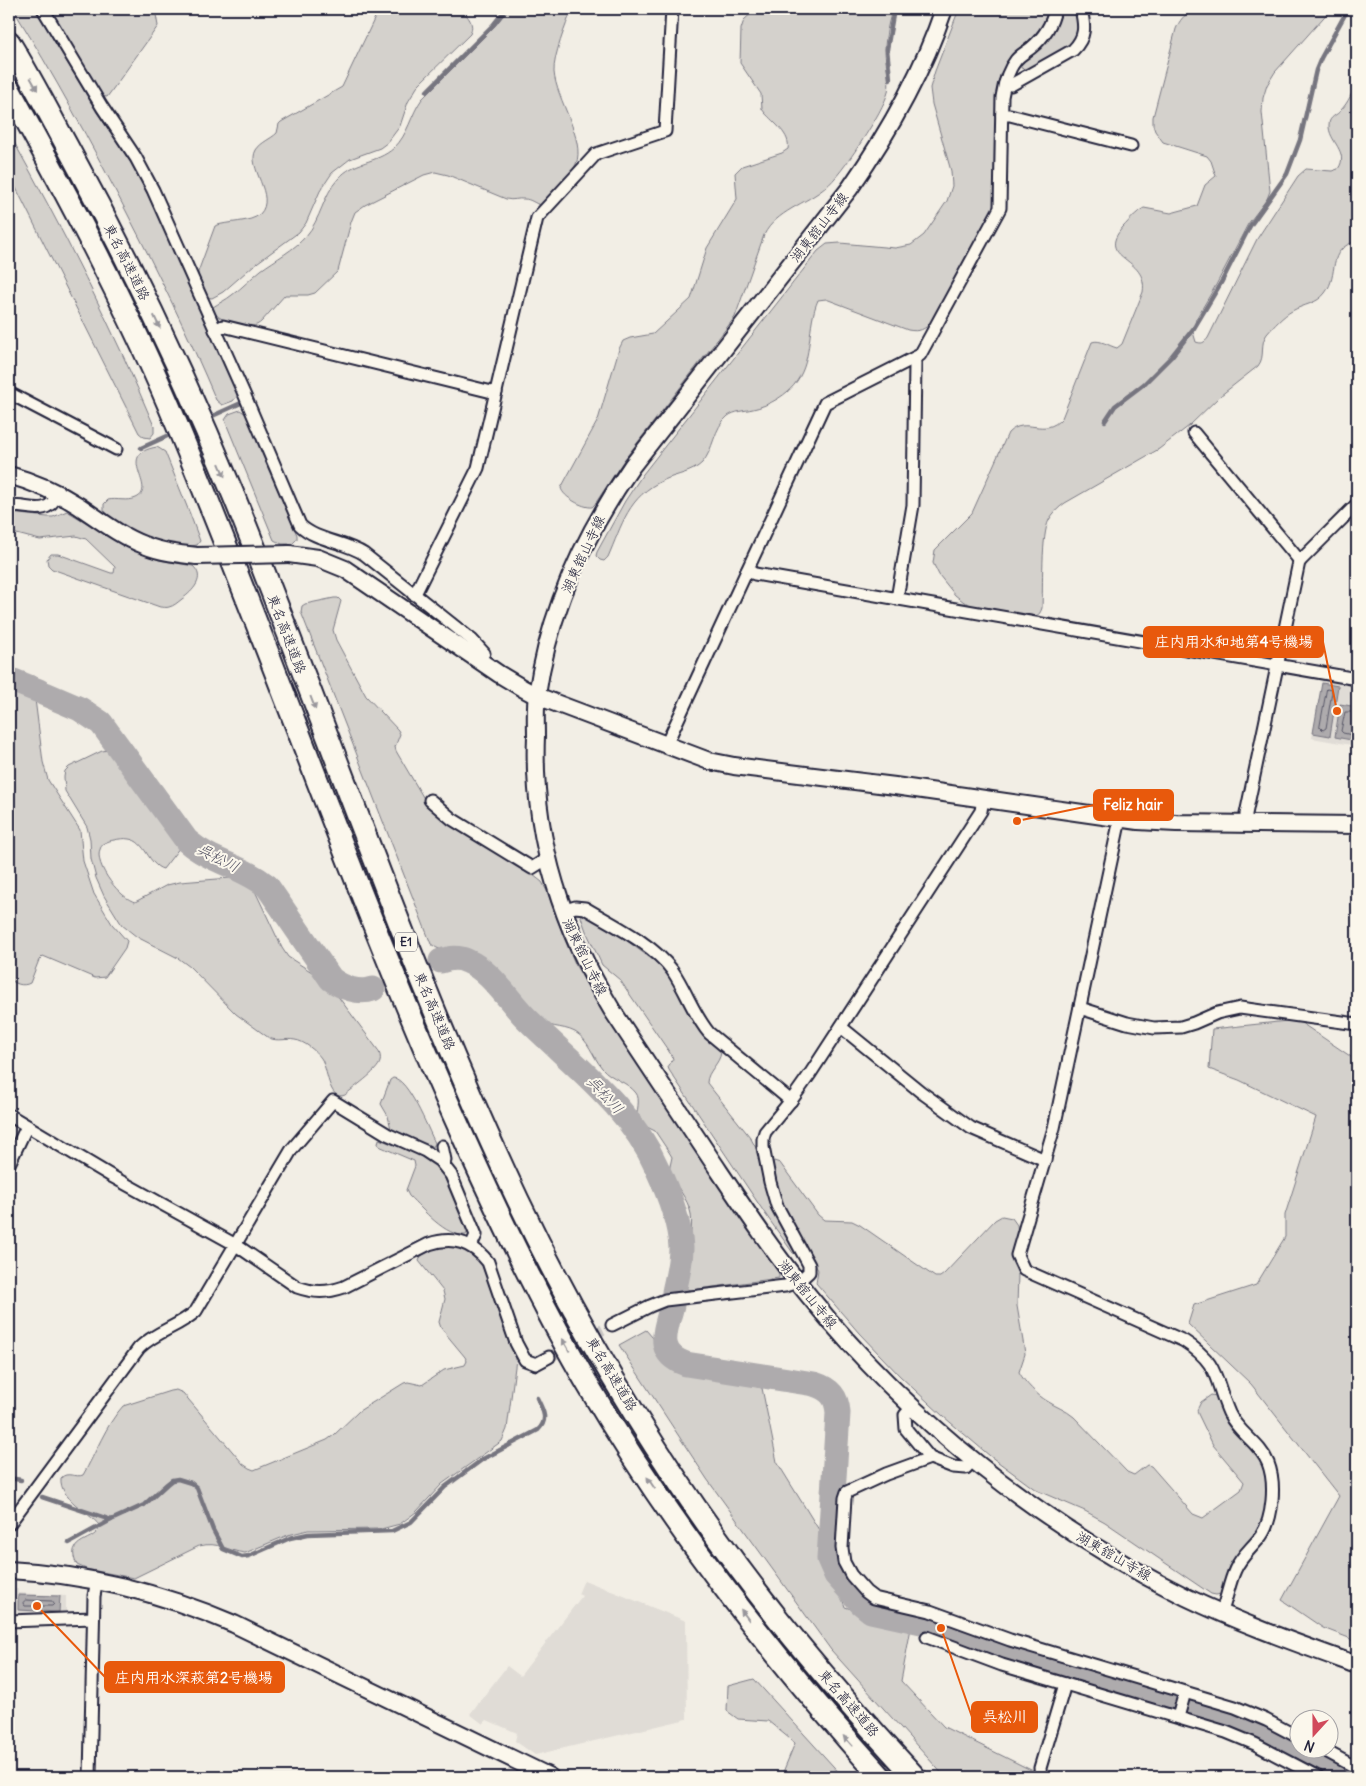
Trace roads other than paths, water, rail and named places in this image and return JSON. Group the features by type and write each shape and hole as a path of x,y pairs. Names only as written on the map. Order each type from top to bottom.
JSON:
{"highway":[{"name":"東名高速道路","path":"9,42 31,79 140,284 189,392 233,496 403,935 453,1054 519,1202 569,1300 652,1440 710,1527 783,1625 856,1713 915,1777"},
{"name":"東名高速道路","path":"9,89 62,186 119,297 167,402 214,515 382,946 435,1074 498,1213 547,1309 588,1385 633,1457 690,1541 759,1634 881,1777"}],"main road":[{"name":"湖東舘山寺線","path":"944,9 912,86 896,118 868,163 632,466 608,501 580,553 567,584 547,649 537,696 536,778 542,832 548,861 563,911 584,962 612,1010 754,1223 798,1282 853,1348 912,1407 973,1460 1030,1504 1106,1553 1159,1583 1221,1613 1357,1665"},
{"path":"9,475 58,494 145,546 197,556 289,554 318,558 345,569 511,682 537,696 709,760 734,766 1157,822 1357,824"},
{"path":"9,1570 97,1580 163,1597 211,1614 550,1777"}],"street":[{"path":"42,9 144,174 215,330 300,525 313,534 341,542 357,550 472,640 484,652 478,660"},
{"path":"413,594 417,590 478,468 537,218 596,154 665,132 672,9"},
{"path":"666,745 825,403 920,355 1000,208 1002,97 1005,83 1017,58 1046,32 1055,9"},
{"path":"1005,83 1010,85 1073,50 1080,43 1084,35 1085,25 1082,9"},
{"path":"1002,115 1010,115 1131,146"},
{"path":"215,330 223,326 496,393"},
{"path":"897,599 913,506 915,363 913,358"},
{"path":"9,393 116,449"},
{"path":"1194,433 1300,561"},
{"path":"9,506 44,509 53,503 58,494"},
{"path":"1246,823 1246,814 1300,561 1357,504"},
{"path":"747,570 755,574 1357,678"},
{"path":"612,1325 666,1300 785,1286 798,1282 807,1275 810,1268 775,1200 762,1140 769,1126 791,1101 841,1027 981,810 983,798"},
{"path":"430,800 452,819 532,868 548,861"},
{"path":"1120,818 1054,1128 1016,1255 1024,1270 1184,1341 1197,1350 1208,1360 1216,1374 1235,1425 1263,1453 1272,1477 1270,1516 1260,1536 1235,1570 1221,1613"},
{"path":"563,911 575,907 585,908 653,950 672,970 701,1024 708,1033 791,1101"},
{"path":"1080,1008 1134,1025 1154,1028 1181,1027 1217,1013 1240,1008 1357,1024"},
{"path":"841,1027 921,1092 971,1128 1045,1160"},
{"path":"9,1524 139,1348 151,1337 182,1322 196,1311 292,1149 333,1101 387,1134 433,1155 442,1163 451,1175 476,1235 471,1246"},
{"path":"9,1115 113,1177 236,1245 297,1287 308,1291 332,1291 344,1287 439,1240 462,1242 471,1246 481,1253 488,1262 516,1343 525,1360 536,1364 549,1357"},
{"path":"9,1164 28,1126"},
{"path":"442,1146 445,1160 442,1163"},
{"path":"912,1407 905,1415 906,1429 930,1458 953,1467 966,1468 973,1460"},
{"path":"930,1458 886,1474 847,1492 845,1498 842,1555 847,1569 866,1592 879,1599 930,1611 1010,1640 1235,1707 1288,1732"},
{"path":"90,1777 94,1596 97,1580"},
{"path":"9,1621 94,1618"},
{"path":"928,1638 987,1660 1178,1716 1240,1738 1318,1777"},
{"path":"1041,1777 1040,1768 1065,1684"},
{"path":"1178,1716 1185,1693"},
{"path":"1338,1758 1357,1768"}],"water":[{"path":"1322,683 1338,686 1330,736 1313,733"},
{"path":"1340,704 1357,707 1357,741 1335,737"},
{"path":"18,1595 60,1596 59,1612 18,1610"}],"waterway":[{"path":"427,91 494,24 506,9"},
{"path":"890,79 887,49 894,9"},
{"path":"1105,421 1115,406 1144,384 1171,357 1194,328 1222,281 1250,226 1287,174 1300,140 1316,70 1348,9"},
{"path":"208,418 241,403"},
{"path":"141,448 174,433"},
{"name":"呉松川","path":"9,679 39,691"},
{"name":"呉松川","path":"45,694 80,709 101,723 187,841 206,854 247,873 267,886 331,979 351,989 362,991 373,989"},
{"name":"呉松川","path":"441,961 461,959 484,972 499,986 526,1018 599,1087 632,1125 646,1146 657,1168 676,1217 681,1248 680,1265 674,1292"},
{"name":"呉松川","path":"672,1305 665,1332 665,1340 669,1354 676,1359 686,1364 814,1384 832,1394 838,1413 829,1559 836,1575 861,1603 871,1611 926,1623 1006,1652 1230,1720 1260,1732 1346,1777"},
{"path":"69,1543 111,1520 144,1505 172,1480 178,1479 191,1483 197,1488 213,1530 223,1549 242,1557 249,1556 290,1538 308,1534 392,1531 411,1522 445,1487 483,1459 538,1430 543,1422 544,1415 537,1398"},
{"path":"9,1478 21,1480"},
{"path":"42,1497 111,1520"}],"tunnel":[{"path":"549,1357 612,1325"}],"place":[{"name":"庄内用水和地第4号機場","path":"1337,711"},
{"name":"Feliz hair","path":"1017,821"},
{"name":"庄内用水深萩第2号機場","path":"37,1606"},
{"name":"呉松川","path":"941,1628"}]}
